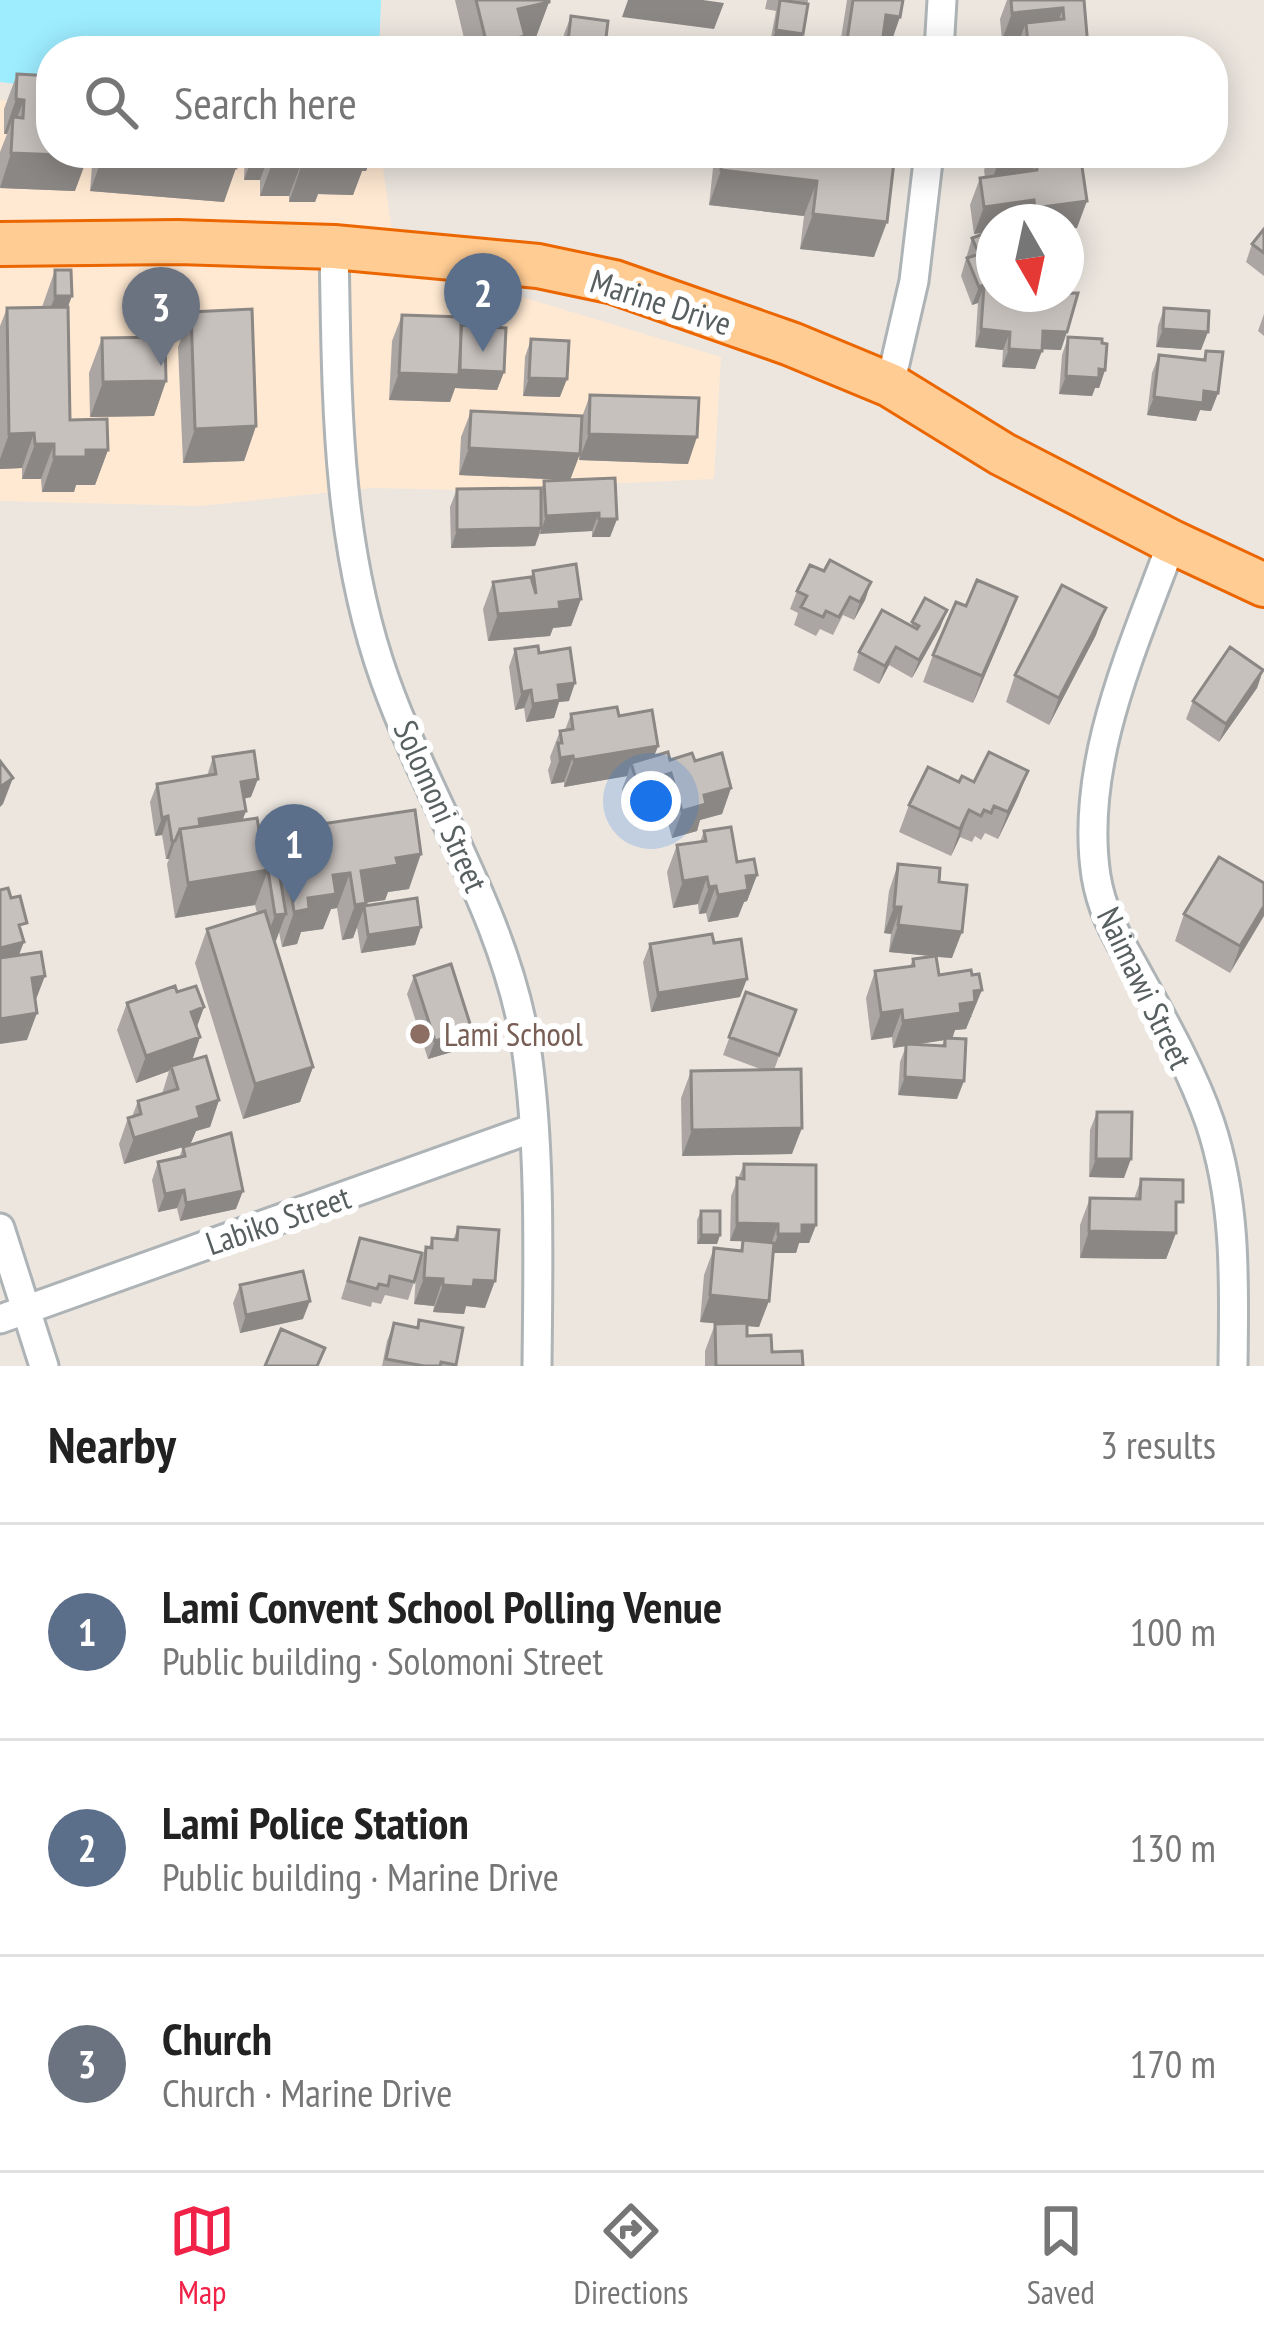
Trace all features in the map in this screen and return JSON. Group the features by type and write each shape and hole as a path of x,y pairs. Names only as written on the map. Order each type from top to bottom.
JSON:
{"highway":[{"name":"Marine Drive","path":"0,244 217,242 334,247 538,266 614,282 791,344 890,385 1002,454 1264,585"}],"street":[{"path":"941,36 942,0"},
{"path":"890,385 914,281 927,168"},
{"name":"Solomoni Street","path":"334,247 339,472 352,566 386,684 486,908 525,1044 538,1256 537,1366"},
{"name":"Naimawi Street","path":"1172,542 1114,708 1100,768 1095,871 1104,916 1209,1121 1250,1262 1233,1366"},
{"name":"Labiko Street","path":"12,1315 532,1129"},
{"path":"0,1228 12,1315 44,1366"}],"shaded area":[{"path":"0,100 36,105 36,168 383,168 396,259 721,357 714,479 463,490 372,488 200,506 0,501"}],"water":[{"path":"0,0 381,0 380,36 36,36 36,86 0,82"}],"building":[{"path":"476,0 549,0 518,9 525,36 485,36"},
{"path":"780,0 808,4 803,34 776,30"},
{"path":"853,0 903,0 900,17 886,15 883,36 848,36"},
{"path":"1011,0 1084,0 1087,36 1027,36 1026,23 1064,19 1063,8 1012,13"},
{"path":"571,16 608,21 606,36 569,36"},
{"path":"17,74 36,75 36,154 11,153 13,117 23,118 24,100 16,99"},
{"path":"893,168 887,222 813,214 817,181 721,170"},
{"path":"1037,168 1082,168 1087,201 984,204 980,178"},
{"path":"1264,229 1264,253 1252,244"},
{"path":"976,255 976,280 967,258"},
{"path":"55,270 71,270 72,296 55,296"},
{"path":"68,307 70,420 107,419 108,450 86,450 86,457 54,457 54,444 35,444 34,433 9,434 7,308"},
{"path":"1164,308 1209,311 1208,332 1163,329"},
{"path":"252,309 256,426 195,429 191,312"},
{"path":"982,312 1073,312 1067,332 1043,331 1042,351 1009,349 1010,332 981,329"},
{"path":"402,315 462,317 459,375 399,373"},
{"path":"461,325 506,328 504,372 460,370"},
{"path":"165,337 166,381 103,382 102,338"},
{"path":"1068,337 1102,339 1107,344 1105,370 1099,369 1099,378 1066,376"},
{"path":"531,339 569,341 567,379 529,378"},
{"path":"1206,351 1223,352 1218,393 1204,391 1203,403 1154,397 1159,355 1205,360"},
{"path":"590,395 699,398 697,437 589,434"},
{"path":"471,411 582,416 580,454 469,448"},
{"path":"615,478 617,519 599,519 599,513 546,516 544,481"},
{"path":"541,488 541,528 457,530 457,489"},
{"path":"830,560 871,582 860,602 850,597 839,617 826,611 823,617 801,607 807,596 797,591 810,565 824,571"},
{"path":"576,564 581,599 559,602 560,609 498,614 493,582 531,577 536,594 533,571"},
{"path":"977,580 1017,597 982,676 933,655 956,602 966,606"},
{"path":"1062,585 1106,608 1059,698 1015,675"},
{"path":"925,598 947,610 919,660 896,647 885,666 859,652 882,610 917,629 912,622"},
{"path":"538,646 539,653 570,648 575,683 558,685 560,700 533,704 531,690 522,692 515,649"},
{"path":"1230,647 1263,670 1226,724 1193,701"},
{"path":"617,707 619,716 652,710 658,746 574,760 573,756 560,758 560,731 573,729 571,714"},
{"path":"254,751 258,779 241,782 246,811 199,819 200,826 180,829 172,841 168,816 162,818 157,784 216,774 213,757"},
{"path":"668,752 670,760 692,753 695,761 722,753 731,788 704,795 706,804 682,811 671,773 637,783 631,763"},
{"path":"989,752 1028,771 1008,812 994,806 991,813 984,810 981,816 969,810 960,829 909,805 928,767 959,782 962,776 974,782"},
{"path":"0,761 13,778 0,787"},
{"path":"415,810 421,854 396,858 398,865 361,871 366,903 355,905 350,873 333,875 336,894 308,898 309,909 294,912 287,864 278,865 286,914 275,915 268,870 188,883 180,829 257,818 268,857 286,854 282,830"},
{"path":"731,827 737,862 754,859 757,875 746,876 748,890 718,895 707,877 683,881 677,845 706,841 704,831"},
{"path":"1219,857 1264,883 1264,906 1240,946 1184,914"},
{"path":"898,864 940,868 939,882 967,885 962,932 898,925 901,907 894,907"},
{"path":"8,888 11,898 20,896 27,923 19,925 24,942 0,948 0,890"},
{"path":"417,898 421,927 368,935 364,906"},
{"path":"265,911 313,1067 255,1084 207,929"},
{"path":"712,934 714,943 741,939 747,979 658,993 650,944"},
{"path":"41,952 45,976 32,978 37,1013 0,1019 0,958"},
{"path":"936,956 939,975 971,970 972,975 979,974 982,990 974,991 975,1002 960,1004 961,1013 903,1021 902,1010 881,1013 875,971 914,966 913,959"},
{"path":"451,964 472,1030 435,1041 414,976"},
{"path":"175,986 177,992 196,986 204,1007 191,1012 200,1037 146,1056 127,1003"},
{"path":"746,992 796,1010 779,1055 729,1037"},
{"path":"945,1038 966,1039 964,1081 905,1077 906,1044 945,1046"},
{"path":"206,1056 219,1100 197,1107 200,1118 134,1138 128,1118 141,1114 138,1101 178,1089 171,1066"},
{"path":"801,1069 802,1128 692,1130 691,1071"},
{"path":"1097,1112 1132,1112 1131,1159 1096,1159"},
{"path":"231,1133 243,1191 186,1203 184,1190 165,1194 158,1162 185,1156 183,1147"},
{"path":"744,1164 816,1165 816,1225 802,1225 802,1234 778,1234 778,1224 737,1223 737,1178 744,1179"},
{"path":"1141,1179 1183,1180 1183,1202 1176,1202 1176,1233 1089,1231 1090,1198 1140,1199"},
{"path":"701,1211 720,1211 720,1235 701,1235"},
{"path":"458,1227 499,1230 495,1281 474,1280 473,1287 424,1278 426,1247 432,1248 432,1238 457,1240"},
{"path":"360,1238 422,1253 414,1282 390,1276 388,1286 379,1284 377,1289 348,1281"},
{"path":"743,1240 774,1243 769,1301 710,1295 714,1248 742,1251"},
{"path":"303,1271 310,1301 246,1315 240,1285"},
{"path":"419,1320 463,1328 456,1365 424,1366 386,1359 394,1323 418,1328"},
{"path":"747,1323 747,1336 771,1335 772,1352 802,1351 803,1366 716,1366 715,1324"},
{"path":"281,1329 325,1348 317,1366 265,1366"}],"place":[{"name":"Lami Police Station","path":"483,352"},
{"name":"Church","path":"161,366"},
{"name":"Lami Convent School Polling Venue","path":"294,903"},
{"name":"Lami School","path":"420,1034"}]}
